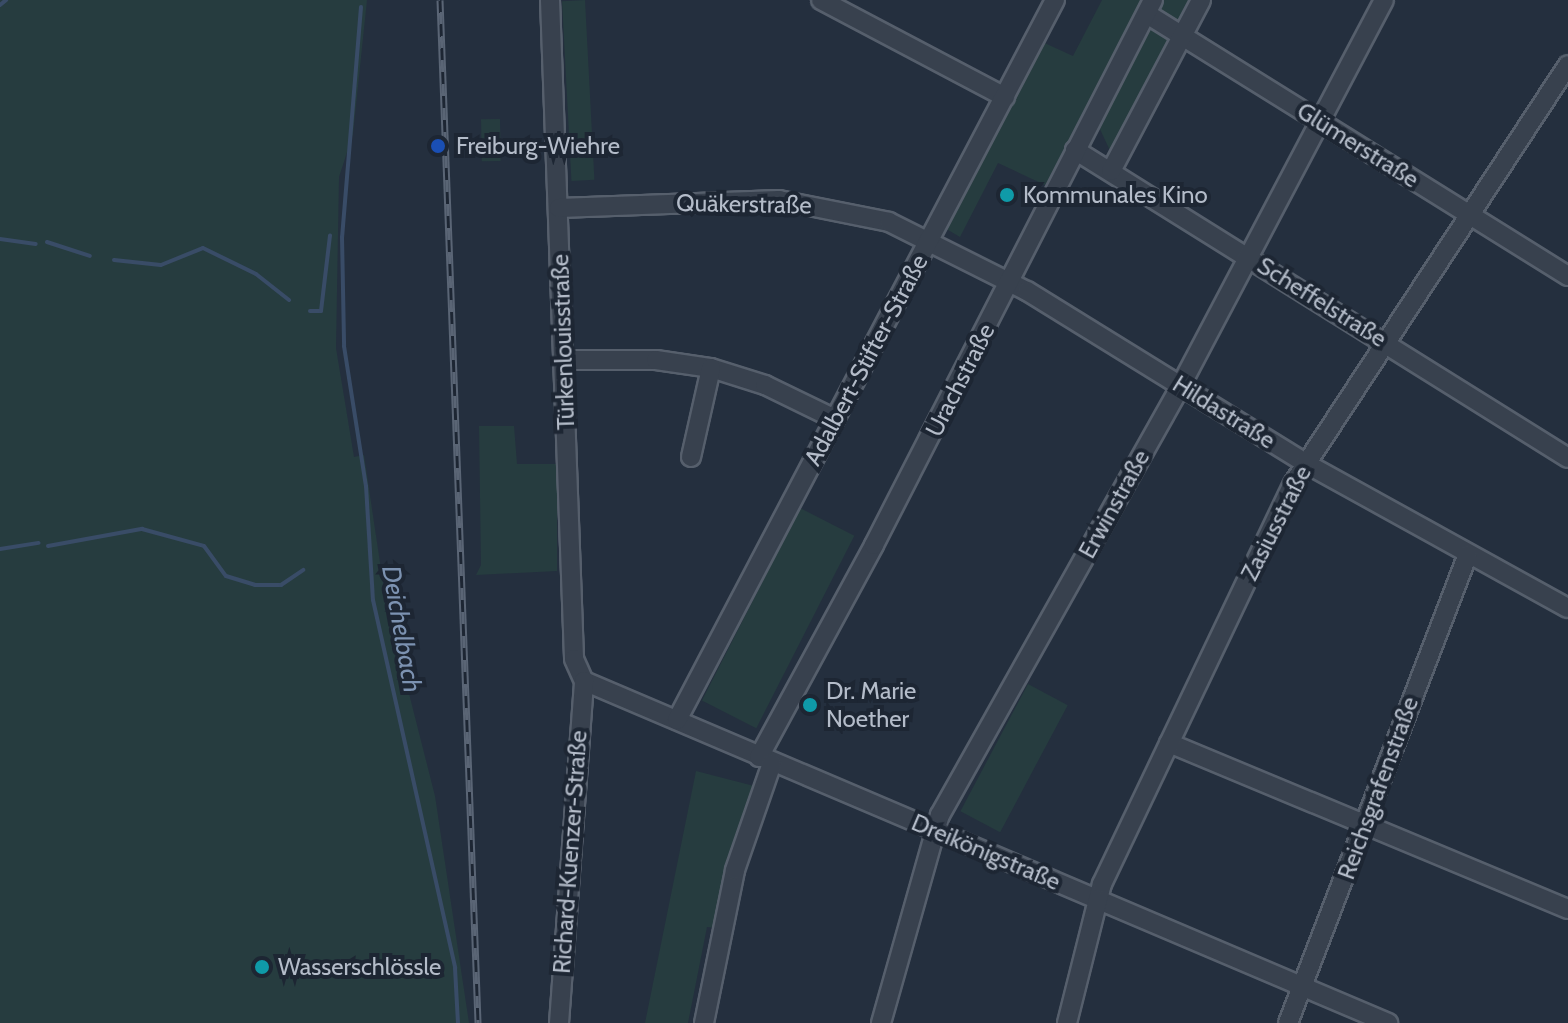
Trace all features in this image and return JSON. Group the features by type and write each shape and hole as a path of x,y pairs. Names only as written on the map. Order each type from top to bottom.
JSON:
{"street":[{"name":"Türkenlouisstraße","path":"550,0 574,659 584,681"},
{"path":"821,0 1005,97"},
{"name":"Adalbert-Stifter-Straße","path":"677,720 1055,0"},
{"path":"1111,171 1201,0"},
{"name":"Erwinstraße","path":"881,1023 934,830 1181,385 1384,0"},
{"name":"Glümerstraße","path":"1150,7 1184,36 1568,276"},
{"name":"Urachstraße","path":"704,1023 735,870 765,760 1150,7"},
{"name":"Zasiusstraße","path":"1067,1023 1096,899 1305,463 1568,65"},
{"name":"Scheffelstraße","path":"1075,150 1250,256 1568,458"},
{"name":"Quäkerstraße","path":"559,208 779,200 870,215 930,241 1008,281"},
{"name":"Hildastraße","path":"1008,281 1305,463 1568,608"},
{"path":"564,360 656,360 711,368 765,385 835,419"},
{"path":"691,457 711,368"},
{"name":"Reichsgrafenstraße","path":"1288,1023 1468,554"},
{"name":"Dreikönigstraße","path":"584,681 1388,1023"},
{"name":"Richard-Kuenzer-Straße","path":"559,1023 584,681"},
{"path":"1169,743 1568,909"}],"green space":[{"path":"0,0 367,0 353,134 339,177 336,348 354,457 364,455 386,603 435,796 469,1023 0,1023"},
{"path":"585,0 594,180 571,181 562,1"},
{"path":"1102,0 1145,0 1052,176 1045,185 998,163 960,237 943,227 1038,40 1073,56"},
{"path":"1164,0 1196,0 1112,155 1099,127"},
{"path":"481,119 500,119 501,161 482,161"},
{"path":"479,426 514,426 517,464 557,464 557,571 476,575 481,565"},
{"path":"800,508 854,536 756,728 702,700"},
{"path":"1028,684 1068,705 1000,832 960,811"},
{"path":"696,771 754,786 716,928 707,927 688,1023 645,1023"}],"waterway":[{"path":"0,5 6,0"},
{"name":"Deichelbach","path":"361,7 342,237 344,346 366,486 373,600 455,968 458,1023"},
{"path":"310,311 321,311 330,236"},
{"path":"0,239 36,244"},
{"path":"47,242 90,256"},
{"path":"114,260 161,265 203,248 256,274 289,300"},
{"path":"48,546 142,529 204,546 226,576 255,585 281,585 303,570"},
{"path":"0,549 39,543"}],"railway":[{"path":"440,0 478,1023"}],"place":[{"name":"Freiburg-Wiehre","path":"438,146"},
{"name":"Kommunales Kino","path":"1007,195"},
{"name":"Dr. Marie Noether","path":"810,705"},
{"name":"Wasserschlössle","path":"262,967"}]}
